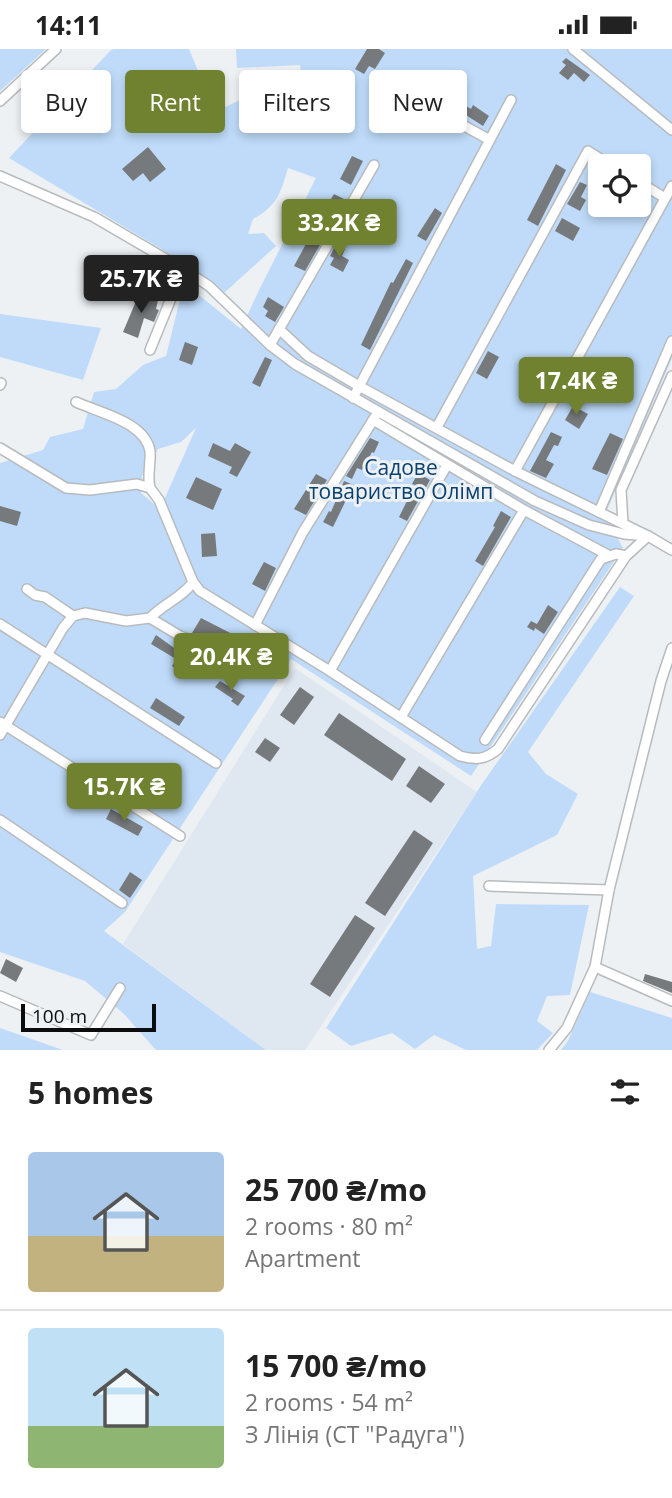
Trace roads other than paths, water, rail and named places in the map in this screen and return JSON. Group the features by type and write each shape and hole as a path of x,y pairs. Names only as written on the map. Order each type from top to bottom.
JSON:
{"street":[{"path":"0,101 56,49"},
{"path":"573,49 672,130"},
{"path":"353,398 511,100"},
{"path":"467,127 488,139"},
{"path":"437,426 588,151 593,154"},
{"path":"270,345 374,165"},
{"path":"0,176 94,217 183,269 209,286 270,345 295,364 535,501 589,525 648,537"},
{"path":"515,471 672,186"},
{"path":"651,189 665,198"},
{"path":"150,350 183,269"},
{"path":"279,329 308,356 359,386 437,426 515,471 623,522 672,549"},
{"path":"599,512 672,341"},
{"path":"624,534 621,490 671,381"},
{"path":"76,403 144,433 149,447 147,476 150,488 159,500 193,582 200,591 330,671 460,756 475,759 489,757 498,749 626,557 648,537"},
{"path":"254,625 303,532 379,411"},
{"path":"373,421 524,510 608,555"},
{"path":"0,448 66,488 90,490 137,484 150,488"},
{"path":"330,671 447,465"},
{"path":"401,717 524,510"},
{"path":"485,740 601,559 615,554 626,557"},
{"path":"150,618 161,606 178,597 193,582"},
{"path":"27,590 35,596 45,597 73,616"},
{"path":"0,735 3,724 73,616 85,613 126,621 150,618 180,636 213,649 219,660"},
{"path":"0,624 216,763"},
{"path":"549,1050 567,1028 595,967 609,890 661,681 672,648"},
{"path":"3,724 180,836"},
{"path":"0,820 122,903"},
{"path":"489,885 609,890"},
{"path":"595,967 672,1002"},
{"path":"0,996 91,1035 120,988"}],"park label":[{"name":"Садове товариство Олімп","path":"401,479"}]}
